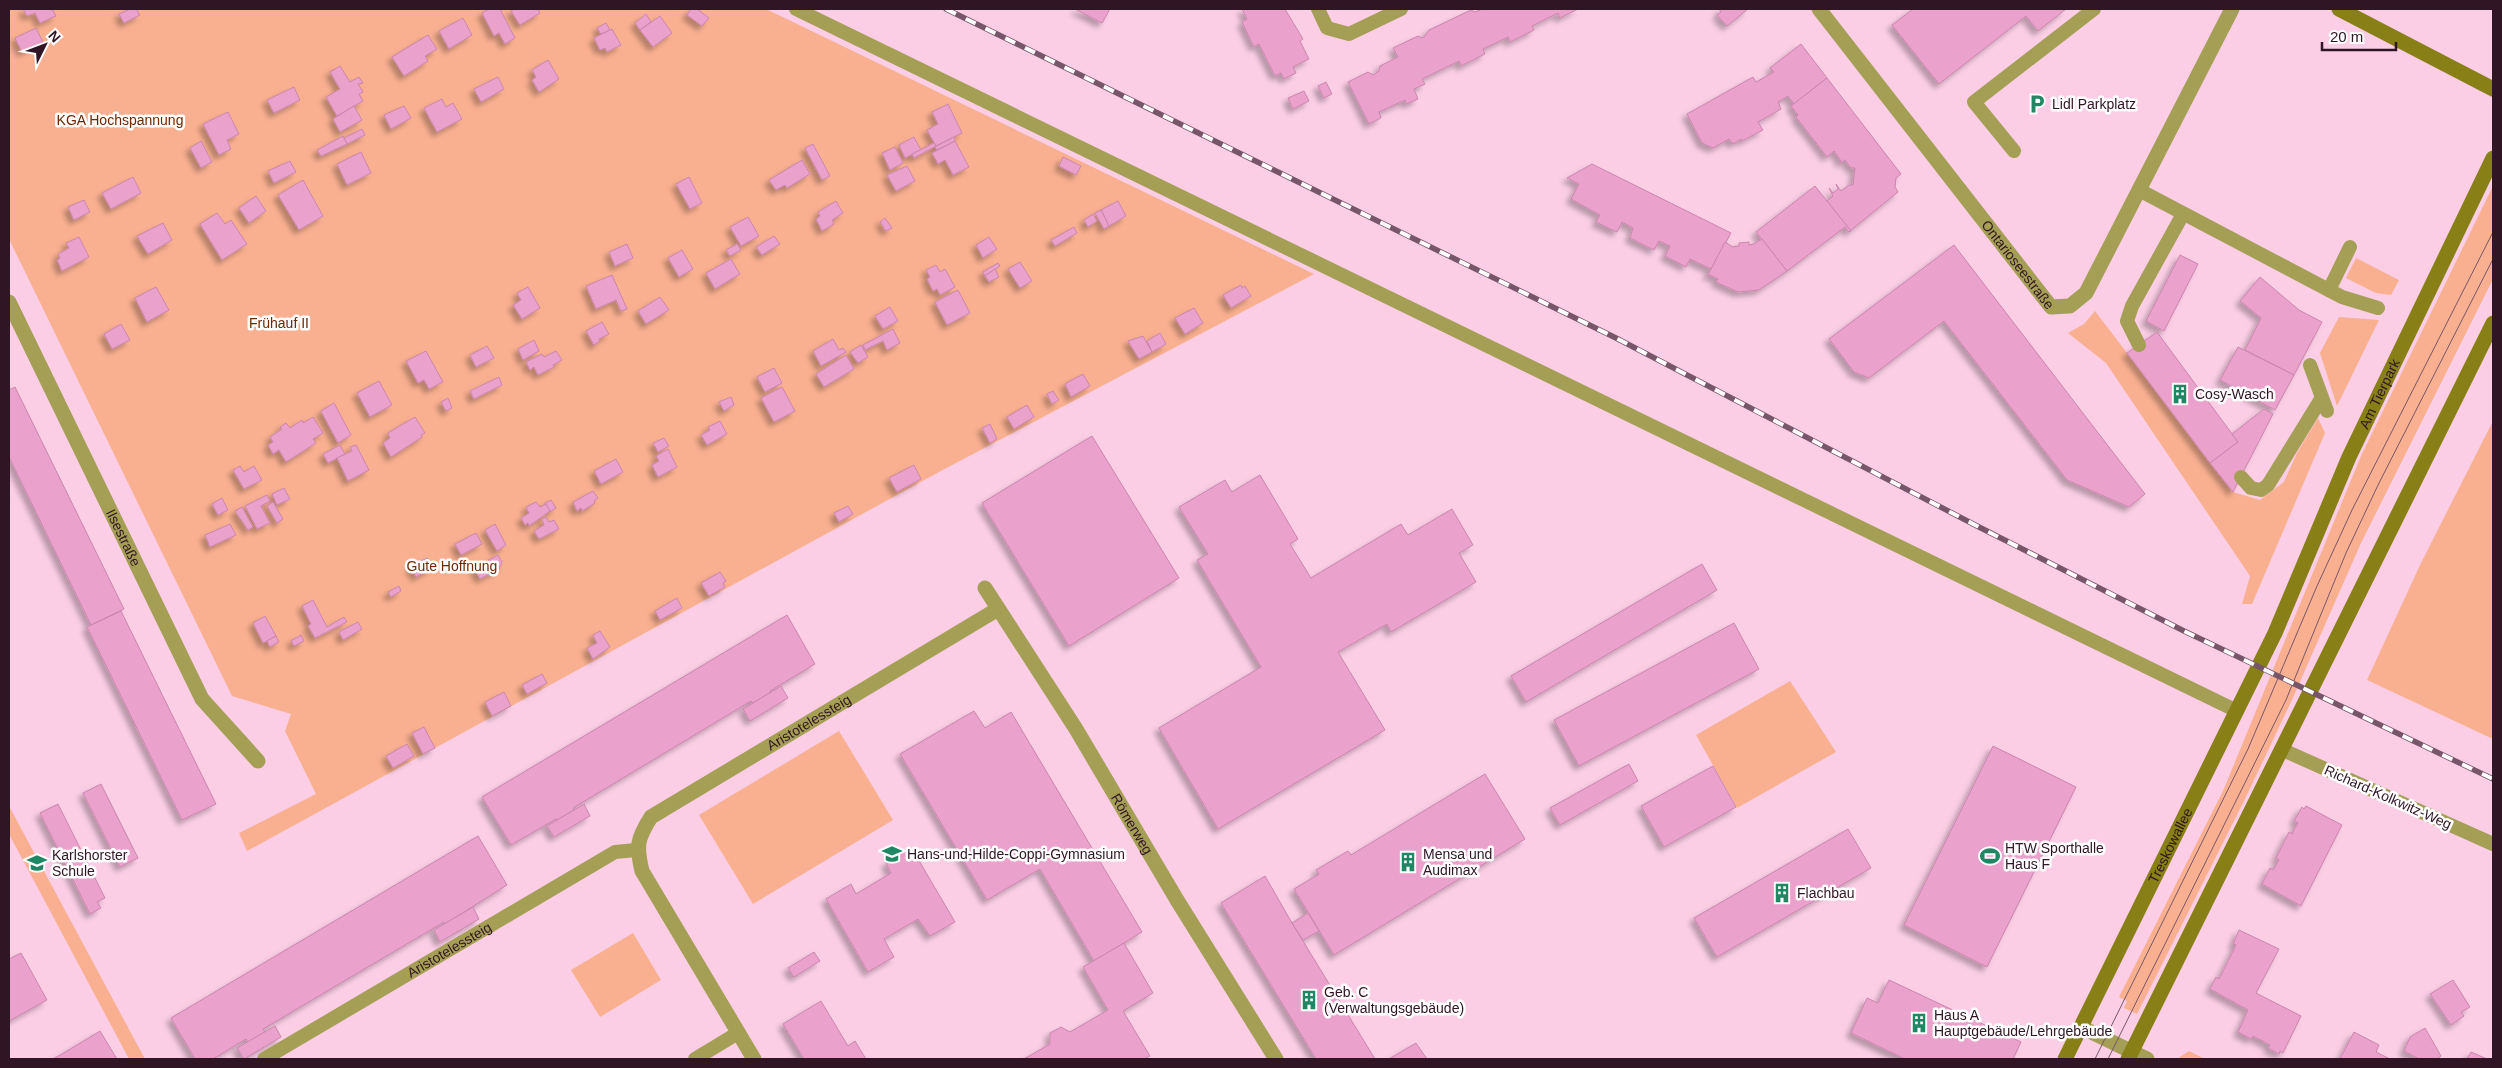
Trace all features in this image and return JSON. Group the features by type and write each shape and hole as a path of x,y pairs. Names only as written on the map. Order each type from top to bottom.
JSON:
{"main road":[{"path":"2339,9 2493,89"},
{"name":"Am Tierpark","path":"2275,633 2349,457 2493,158"},
{"path":"2130,1055 2283,750 2493,323"},
{"name":"Treskowallee","path":"2065,1059 2275,633"}],"street":[{"name":"Ontarioseestraße","path":"1819,9 2051,307 2070,306 2086,293 2232,9"},
{"name":"Ilsestraße","path":"9,302 202,699 258,761"},
{"name":"Römerweg","path":"986,588 1076,729 1177,900 1276,1059"},
{"name":"Aristotelessteig","path":"636,850 641,833 651,817 998,609"},
{"path":"636,850 642,872 754,1059"},
{"path":"2082,1026 2130,1055 2147,1059"}],"lane":[{"path":"796,9 2237,711"},
{"path":"1318,9 1327,28 1349,34 1401,9"},
{"path":"2014,151 1974,102 2094,9"},
{"path":"2139,190 2328,290 2378,308"},
{"path":"2139,345 2127,321 2129,313 2183,214"},
{"path":"2328,290 2350,247"},
{"path":"2241,476 2251,488 2261,490 2268,485 2324,405 2310,364"},
{"name":"Richard-Kolkwitz-Weg","path":"2283,750 2493,844"},
{"name":"Aristotelessteig","path":"264,1059 615,852 636,850"},
{"path":"695,1059 738,1033"}],"green space":[{"path":"9,9 766,9 1314,274 939,472 247,851 239,833 316,794 285,731 291,714 232,696 9,239"},
{"path":"2493,186 2493,279 2361,543 2291,702 2244,801 2137,1014 2124,1008 2127,1001 2119,997 2223,791 2361,456"},
{"path":"2356,258 2399,280 2391,295 2376,293 2346,278"},
{"path":"2095,311 2233,492 2260,500 2284,482 2297,453 2318,418 2325,433 2252,604 2242,604 2250,576 2106,363 2068,333 2084,324"},
{"path":"2339,317 2379,320 2337,406 2320,353"},
{"path":"2493,421 2493,739 2367,680 2420,565"},
{"path":"1790,681 1836,752 1737,808 1696,735"},
{"path":"839,731 893,820 753,904 699,815"},
{"path":"9,806 145,1059 129,1059 9,834"},
{"path":"633,933 661,980 600,1017 571,970"},
{"path":"2189,1051 2205,1059 2177,1059"}],"building":[{"path":"23,9 52,9 56,16 40,23 35,13 27,16"},
{"path":"130,9 136,9 140,15 124,23 119,14"},
{"path":"489,9 500,9 515,38 505,44 499,33 494,36 482,13"},
{"path":"515,9 538,9 540,13 520,25 511,11"},
{"path":"691,9 697,9 709,18 702,26 687,15"},
{"path":"1075,9 1110,9 1102,23"},
{"path":"1242,9 1285,9 1303,39 1300,41 1309,59 1293,67 1296,73 1284,79 1281,73 1275,76 1259,44 1254,47 1242,22 1247,19"},
{"path":"1482,9 1578,9 1560,18 1558,13 1532,26 1534,30 1510,42 1508,37 1483,49 1485,54 1461,66 1459,61 1422,79 1425,84 1414,89 1418,99 1407,104 1405,100 1379,112 1381,118 1369,124 1348,82 1368,72 1373,75 1379,71 1380,66 1398,57 1393,48 1418,36 1422,38 1429,30 1471,10 1475,12"},
{"path":"1719,9 1748,9 1727,26 1717,15 1721,12"},
{"path":"1913,9 2066,9 2038,31 2026,16 1939,84 1892,25"},
{"path":"646,14 651,22 640,30 635,23"},
{"path":"660,16 672,33 653,47 640,30"},
{"path":"463,18 472,35 449,49 439,31"},
{"path":"606,23 610,30 601,34 597,28"},
{"path":"36,28 43,42 22,52 15,38"},
{"path":"612,29 621,45 607,52 605,48 600,50 594,38"},
{"path":"428,35 437,49 425,56 428,61 404,76 392,57"},
{"path":"1801,44 1827,78 1794,104 1788,96 1778,102 1781,109 1758,122 1763,130 1742,141 1741,139 1733,144 1729,139 1713,148 1702,143 1687,114 1753,77 1756,82 1774,72 1770,68"},
{"path":"548,60 559,79 539,92 532,80 536,77 532,70"},
{"path":"340,66 350,82 359,77 363,83 358,84 363,92 359,94 363,101 337,116 326,97 340,89 330,72"},
{"path":"498,77 504,89 481,102 474,89"},
{"path":"1827,78 1901,174 1896,178 1895,187 1898,192 1850,231 1827,201 1833,196 1829,188 1833,193 1838,189 1836,184 1841,191 1849,185 1853,185 1855,168 1851,168 1845,160 1839,164 1841,161 1834,151 1827,157 1796,117 1798,115 1791,106"},
{"path":"1326,82 1332,94 1324,98 1318,86"},
{"path":"294,87 300,100 274,113 267,100"},
{"path":"1304,91 1309,101 1293,109 1288,98"},
{"path":"442,99 446,107 453,103 462,119 437,132 424,108"},
{"path":"948,104 962,133 936,146 927,130 938,124 932,112"},
{"path":"354,106 362,120 340,132 333,119"},
{"path":"404,106 411,118 391,129 384,115"},
{"path":"228,112 239,134 227,140 231,149 219,155 203,124"},
{"path":"362,129 365,135 347,144 344,138"},
{"path":"343,136 347,144 321,156 317,150"},
{"path":"914,137 921,150 905,158 899,145"},
{"path":"954,137 955,141 937,150 935,147"},
{"path":"201,141 212,162 201,168 190,148"},
{"path":"955,141 969,167 953,175 945,160 938,164 932,153"},
{"path":"934,143 936,146 914,158 912,154"},
{"path":"813,144 830,176 822,180 805,148"},
{"path":"895,147 903,163 890,170 882,153"},
{"path":"361,152 371,173 347,185 337,164"},
{"path":"1063,157 1081,166 1076,175 1059,166"},
{"path":"802,160 810,174 787,188 785,185 776,190 769,180"},
{"path":"290,161 296,172 274,183 268,171"},
{"path":"1592,164 1731,233 1711,269 1690,259 1686,267 1665,256 1670,246 1659,241 1654,250 1630,238 1633,228 1622,222 1617,232 1596,222 1600,215 1571,199 1579,184 1567,178"},
{"path":"907,166 915,181 896,191 887,175"},
{"path":"133,177 141,193 111,209 102,193"},
{"path":"689,177 702,203 690,209 676,184"},
{"path":"303,180 323,216 299,230 278,195"},
{"path":"1815,186 1851,231 1849,232 1845,227 1787,271 1756,232"},
{"path":"256,196 266,211 249,223 239,208"},
{"path":"84,200 90,212 74,220 68,207"},
{"path":"836,201 843,213 832,220 834,224 822,231 816,219 820,216 818,212"},
{"path":"1118,201 1126,216 1109,226 1101,210"},
{"path":"1101,210 1109,226 1104,229 1095,213"},
{"path":"217,213 225,224 231,220 247,244 222,260 200,224"},
{"path":"1093,214 1097,221 1088,227 1084,220"},
{"path":"748,217 759,236 741,246 730,227"},
{"path":"885,218 892,228 886,231 880,222"},
{"path":"163,223 172,240 148,254 137,236"},
{"path":"1074,227 1077,233 1055,246 1051,240"},
{"path":"774,236 780,244 762,255 756,247"},
{"path":"79,237 89,257 62,271 57,260 60,258 58,254 69,248 66,243"},
{"path":"989,237 997,249 983,258 976,245"},
{"path":"1762,239 1787,271 1759,290 1738,292 1716,282 1718,279 1710,275 1707,277 1725,242 1733,247 1739,246 1739,243 1749,242 1749,245 1754,244"},
{"path":"627,244 633,258 615,266 609,252"},
{"path":"737,244 741,250 730,256 726,250"},
{"path":"1954,245 2145,494 2129,507 2067,480 1944,321 1869,378 1854,372 1829,339"},
{"path":"682,250 693,269 679,277 668,258"},
{"path":"2180,255 2198,264 2164,331 2146,321"},
{"path":"731,259 740,274 715,289 706,273"},
{"path":"1020,262 1032,281 1020,288 1008,269"},
{"path":"998,263 1000,266 985,276 983,272"},
{"path":"936,265 940,272 945,269 955,287 940,295 937,289 933,291 927,279 930,277 926,270"},
{"path":"995,269 999,277 989,282 985,276"},
{"path":"612,275 627,309 621,311 616,300 596,309 586,286"},
{"path":"2260,277 2299,310 2322,322 2294,375 2245,350 2261,318 2240,301"},
{"path":"1241,285 1242,288 1245,286 1251,296 1231,308 1223,295"},
{"path":"156,287 169,310 147,322 135,298"},
{"path":"528,287 540,308 522,319 513,305 521,300 517,293"},
{"path":"958,290 970,313 947,325 935,302"},
{"path":"660,297 669,310 646,324 638,311"},
{"path":"890,307 898,321 883,329 875,316"},
{"path":"1194,308 1203,323 1185,334 1175,318"},
{"path":"602,322 609,334 599,339 600,341 594,345 586,331"},
{"path":"121,324 130,340 112,349 104,334"},
{"path":"893,329 900,343 887,350 883,341 865,350 863,345"},
{"name":"Cosy-Wasch","path":"2157,332 2238,442 2210,463 2127,353"},
{"path":"1160,333 1166,344 1152,352 1147,341"},
{"path":"1143,336 1152,352 1139,359 1128,341"},
{"path":"833,339 839,350 843,348 846,352 821,366 813,351"},
{"path":"534,340 539,351 523,360 518,349"},
{"path":"861,345 868,357 858,363 850,352"},
{"path":"487,346 494,358 476,367 470,355"},
{"path":"2238,347 2294,375 2275,410 2220,380"},
{"path":"426,351 443,382 429,389 424,380 418,383 406,361"},
{"path":"556,351 562,360 553,365 554,367 538,375 534,367 530,370 526,362 542,354 544,357"},
{"path":"846,355 854,369 824,387 816,374"},
{"path":"774,368 782,383 765,392 757,377"},
{"path":"1083,374 1090,386 1071,397 1065,384"},
{"path":"499,377 502,385 474,399 470,391"},
{"path":"379,381 392,405 370,417 357,393"},
{"path":"15,387 124,609 91,625 9,457 9,390"},
{"path":"782,387 795,411 774,422 761,398"},
{"path":"1053,391 1059,400 1052,404 1047,394"},
{"path":"731,397 734,405 724,411 719,402"},
{"path":"448,398 452,408 446,411 441,402"},
{"path":"334,403 351,435 338,443 321,411"},
{"path":"1027,405 1034,417 1014,429 1007,417"},
{"path":"2264,409 2273,414 2233,492 2210,463 2238,442 2232,434"},
{"path":"313,417 323,433 313,439 316,443 286,462 279,450 273,454 268,445 273,442 270,437 282,429 280,427 286,423 290,428 302,420 303,423"},
{"path":"415,417 425,433 421,435 422,437 391,457 383,443 390,438 388,433"},
{"path":"720,421 727,434 707,445 701,435 710,430 708,427"},
{"path":"990,424 997,439 990,443 982,428"},
{"path":"1092,436 1179,578 1069,646 982,503"},
{"path":"664,438 669,446 658,452 653,443"},
{"path":"340,445 345,454 328,463 323,454"},
{"path":"356,445 369,470 348,481 337,458 352,451 350,447"},
{"path":"668,449 677,467 658,477 652,465 659,461 656,456"},
{"path":"616,459 623,472 601,484 594,471"},
{"path":"914,465 921,479 897,492 889,478"},
{"path":"240,466 244,472 254,466 262,480 244,489 233,470"},
{"path":"1260,475 1298,539 1290,544 1311,578 1401,524 1408,535 1452,509 1473,545 1459,553 1476,582 1391,632 1387,624 1338,652 1385,730 1218,829 1159,728 1261,667 1197,560 1208,554 1179,507 1225,480 1232,492"},
{"path":"284,488 290,499 277,505 272,494"},
{"path":"593,491 598,498 594,501 595,503 582,511 581,508 577,511 573,502"},
{"path":"267,495 270,501 261,506 270,523 257,529 245,506"},
{"path":"222,498 228,510 218,515 212,504"},
{"path":"551,500 556,508 550,512 545,503"},
{"path":"273,502 283,519 277,523 267,506"},
{"path":"536,502 540,507 546,504 550,511 529,526 528,523 525,525 521,518 529,513 526,507"},
{"path":"848,506 853,514 839,522 834,513"},
{"path":"242,507 253,527 248,530 235,511"},
{"path":"546,517 549,522 554,520 559,529 539,539 534,531 544,525 542,519"},
{"path":"230,524 236,535 210,547 205,535"},
{"path":"495,524 506,545 497,551 485,530"},
{"path":"476,533 482,544 461,555 455,544"},
{"path":"498,555 502,562 499,569 480,579 474,568"},
{"path":"427,558 432,568 416,577 410,567"},
{"path":"1702,564 1717,590 1526,702 1511,676"},
{"path":"720,572 726,581 723,583 725,587 709,596 701,583"},
{"path":"399,586 401,591 391,597 388,592"},
{"path":"677,598 682,608 660,620 655,611"},
{"path":"313,600 327,627 344,617 347,622 315,638 308,626 311,624 302,606"},
{"path":"121,611 216,804 182,820 87,627"},
{"path":"787,615 815,664 753,703 751,701 573,808 574,810 511,845 482,797"},
{"path":"265,616 276,636 263,643 253,623"},
{"path":"358,622 362,629 343,640 339,632"},
{"path":"1734,623 1759,669 1579,766 1554,720"},
{"path":"600,631 610,647 593,659 587,648 597,643 593,635"},
{"path":"301,635 304,641 294,646 291,641"},
{"path":"276,636 279,642 270,647 267,641"},
{"path":"542,674 547,683 527,694 522,685"},
{"path":"781,686 788,698 750,721 743,709"},
{"path":"504,692 511,706 492,716 485,702"},
{"path":"974,711 985,728 1011,712 1142,932 1094,961 1040,869 987,900 900,754"},
{"path":"424,727 435,748 423,754 412,733"},
{"path":"407,744 414,756 393,768 386,756"},
{"name":"HTW Sporthalle Haus F","path":"1993,746 2076,787 1987,967 1904,925"},
{"path":"1629,764 1638,781 1560,825 1550,808"},
{"path":"1713,766 1736,807 1664,847 1641,806"},
{"name":"Mensa und Audimax","path":"1485,774 1525,839 1334,955 1294,889 1319,874 1316,870 1348,851 1351,855"},
{"path":"101,784 138,858 120,867 83,793"},
{"path":"58,804 105,898 97,902 101,908 90,914 40,813"},
{"path":"584,804 590,816 554,837 547,826"},
{"path":"2306,806 2342,825 2301,906 2262,884 2270,868 2273,870 2279,860 2276,858 2289,832 2292,834 2298,823 2294,821 2302,807 2304,809"},
{"name":"Flachbau","path":"1848,829 1871,868 1717,957 1694,918"},
{"path":"478,836 507,885 445,924 444,922 263,1029 265,1032 248,1042 246,1039 213,1059 195,1059 171,1018"},
{"path":"911,847 955,922 930,936 918,919 884,939 894,957 868,972 826,899 851,884 856,894 891,873 886,863"},
{"name":"Geb. C (Verwaltungsgebäude)","path":"1265,876 1375,1059 1316,1059 1221,903"},
{"path":"473,907 479,919 440,942 434,930"},
{"path":"1308,913 1319,931 1303,940 1292,923"},
{"path":"2239,930 2279,949 2256,993 2301,1016 2283,1053 2280,1051 2279,1054 2268,1048 2270,1045 2253,1036 2251,1039 2238,1032 2248,1010 2210,989 2216,977 2219,979 2236,945 2233,944"},
{"path":"1124,943 1153,993 1123,1011 1150,1056 1144,1059 1024,1059 1050,1044 1050,1033 1061,1027 1070,1032 1108,1010 1083,967"},
{"path":"814,952 820,961 794,977 788,968"},
{"path":"21,953 47,1000 9,1021 9,959"},
{"name":"Haus A Hauptgebäude/Lehrgebäude","path":"1889,980 2021,1042 2013,1059 1905,1059 1851,1033 1867,998 1878,1003"},
{"path":"2453,980 2470,1007 2461,1012 2464,1016 2451,1025 2430,994"},
{"path":"821,1001 848,1046 855,1041 866,1059 804,1059 783,1024"},
{"path":"275,1026 281,1037 244,1059 237,1048"},
{"path":"2425,1028 2441,1056 2437,1059 2419,1059 2404,1051 2410,1037"},
{"path":"100,1031 117,1059 53,1059 62,1054"},
{"path":"2354,1032 2379,1045 2376,1052 2390,1059 2340,1059"},
{"name":"Geb. C (Verwaltungsgebäude)","path":"1416,1043 1427,1059 1389,1059"},
{"path":"2471,1052 2487,1059 2467,1059"}],"tram line":[{"path":"2095,1059 2248,749 2317,586 2352,510 2493,232"},
{"path":"2108,1059 2286,700 2346,553 2379,483 2493,259"}],"railway":[{"path":"946,9 1616,338 1977,526 2184,631 2493,779"}],"place":[{"name":"Lidl Parkplatz","path":"2037,104"},
{"name":"Cosy-Wasch","path":"2180,394"},
{"name":"Hans-und-Hilde-Coppi-Gymnasium","path":"892,854"},
{"name":"HTW Sporthalle Haus F","path":"1990,856"},
{"name":"Mensa und Audimax","path":"1408,862"},
{"name":"Karlshorster Schule","path":"37,863"},
{"name":"Flachbau","path":"1782,893"},
{"name":"Geb. C (Verwaltungsgebäude)","path":"1309,1000"},
{"name":"Haus A Hauptgebäude/Lehrgebäude","path":"1919,1023"}],"park label":[{"name":"KGA Hochspannung","path":"120,120"},
{"name":"Frühauf II","path":"279,323"},
{"name":"Gute Hoffnung","path":"452,566"}]}
